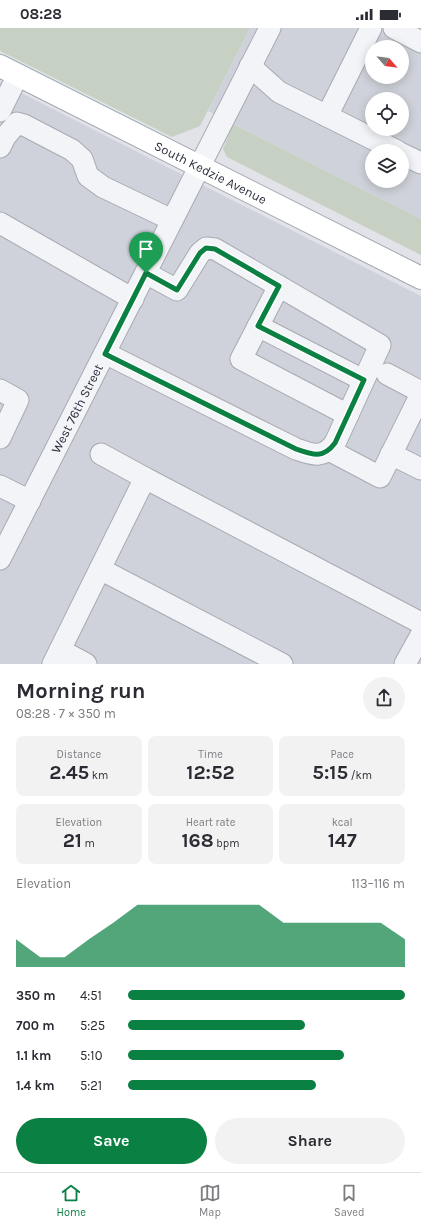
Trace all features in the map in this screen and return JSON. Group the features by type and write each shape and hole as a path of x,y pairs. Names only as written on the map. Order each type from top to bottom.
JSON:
{"main road":[{"name":"South Kedzie Avenue","path":"9,71 421,278"}],"street":[{"name":"West 76th Street","path":"0,559 270,28"},
{"path":"327,116 371,28"},
{"path":"394,28 421,42"},
{"path":"250,66 280,92 383,144"},
{"path":"0,110 9,71"},
{"path":"0,147 5,137 17,123 24,125 72,150 82,159 88,176 103,187 172,220"},
{"path":"409,157 421,163"},
{"path":"0,223 133,299"},
{"path":"105,354 296,449 312,455 320,454 329,450 335,443 380,345 215,249 206,248 200,253 177,290 146,273"},
{"path":"279,286 241,359 348,414"},
{"path":"258,326 364,380"},
{"path":"329,450 380,477 421,393 387,374"},
{"path":"0,390 18,400 0,438"},
{"path":"101,454 421,623"},
{"path":"391,454 421,469"},
{"path":"86,664 57,657 145,478"},
{"path":"0,486 30,501"},
{"path":"100,569 282,664"},
{"path":"405,664 421,635"}],"shaded area":[{"path":"250,28 421,28 421,219 208,111"},
{"path":"0,82 421,296 421,664 0,664"}],"green space":[{"path":"0,28 250,28 200,126 172,137 0,51"},
{"path":"233,124 421,219 421,255 227,157 223,149"}],"route":[{"path":"206,248 215,249 279,286 258,326 364,380 335,443 329,450 320,454 312,455 296,449 105,354 146,273 177,290 200,253 206,248"}]}
